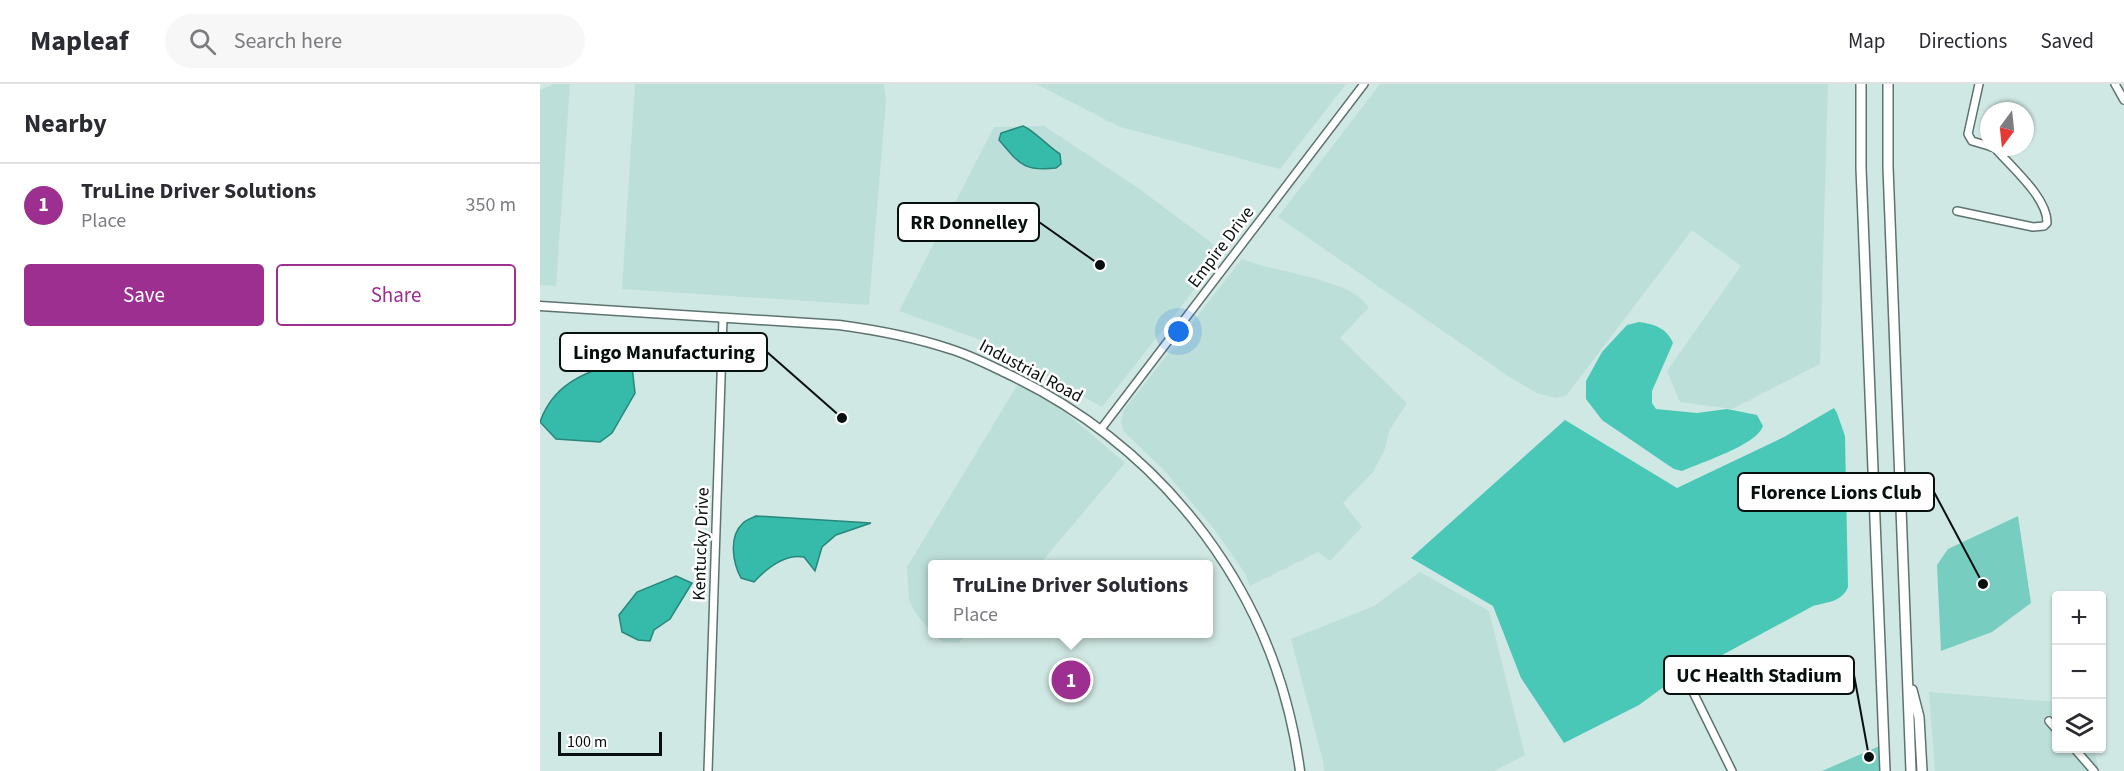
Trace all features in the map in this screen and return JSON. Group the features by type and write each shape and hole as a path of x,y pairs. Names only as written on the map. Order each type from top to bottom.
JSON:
{"highway":[{"path":"1861,84 1861,168 1885,771"},
{"path":"1888,84 1887,167 1911,771"},
{"path":"1907,669 1918,717 1922,771"}],"main road":[{"name":"Industrial Road","path":"540,306 839,326 926,341 953,349 1024,382 1101,429 1174,496 1212,545 1228,570 1250,610 1274,666 1285,702 1300,771"}],"street":[{"name":"Empire Drive","path":"1101,429 1364,84"},
{"path":"1979,84 1968,134 1972,141 1980,144"},
{"path":"2115,84 2124,100"},
{"path":"1957,211 2033,227 2044,226 2047,223 2047,215 2042,202 2002,156"},
{"name":"Kentucky Drive","path":"708,771 723,318"},
{"path":"1694,692 1732,771"},
{"path":"2049,721 2052,724"},
{"path":"2078,753 2094,771"}],"shaded area":[{"path":"554,84 570,84 556,286 540,285 540,90"},
{"path":"635,84 884,84 886,102 869,305 622,289"},
{"path":"1036,84 1346,84 1280,169 1120,127"},
{"path":"1380,84 1828,84 1820,364 1732,409 1680,402 1667,371 1741,266 1692,230 1566,396 1556,398 1537,393 1511,378 1278,217"},
{"path":"1023,126 1060,154 1061,164 1056,168 1036,169 1023,164 1012,155 999,140 1001,133"},
{"path":"1044,126 1138,188 1224,252 1102,407 981,340 899,311 994,127"},
{"path":"1242,259 1314,278 1346,289 1359,297 1369,307 1340,338 1407,403 1389,431 1385,449 1373,472 1343,503 1362,527 1330,561 1318,552 1250,586 1244,572 1215,530 1163,469 1124,432 1121,422 1124,410"},
{"path":"1639,322 1659,328 1673,343 1652,391 1652,403 1656,409 1697,413 1727,409 1757,415 1763,426 1759,433 1740,446 1682,471 1674,469 1602,420 1586,399 1586,381 1602,352 1627,325"},
{"path":"622,360 632,366 635,393 612,433 600,442 556,439 540,422 554,397 563,388 584,375"},
{"path":"1018,384 1064,411 1125,463 1043,560 928,560 928,628 916,614 909,600 907,567"},
{"path":"1834,408 1845,436 1848,587 1842,596 1834,601 1813,606 1665,686 1639,705 1564,743 1521,678 1493,606 1411,558 1565,420 1677,488 1784,437"},
{"path":"756,516 871,523 836,535 822,547 815,571 804,557 790,558 771,567 754,582 741,578 733,550 738,529 744,522"},
{"path":"2018,516 2031,603 1992,632 1941,651 1937,565 1948,549"},
{"path":"1420,572 1489,611 1525,755 1494,771 1324,771 1291,639 1374,606"},
{"path":"676,576 692,583 670,619 654,630 650,641 638,640 622,632 619,615 637,592"},
{"path":"938,638 964,638 958,643 943,642"},
{"path":"1929,692 2052,702 2052,753 2095,753 2099,771 1935,771"},
{"path":"1884,744 1885,771 1822,771"}],"place":[{"name":"RR Donnelley","path":"1100,265"},
{"name":"Lingo Manufacturing","path":"842,418"},
{"name":"Florence Lions Club","path":"1983,584"},
{"name":"TruLine Driver Solutions","path":"1071,680"},
{"name":"UC Health Stadium","path":"1869,757"}]}
